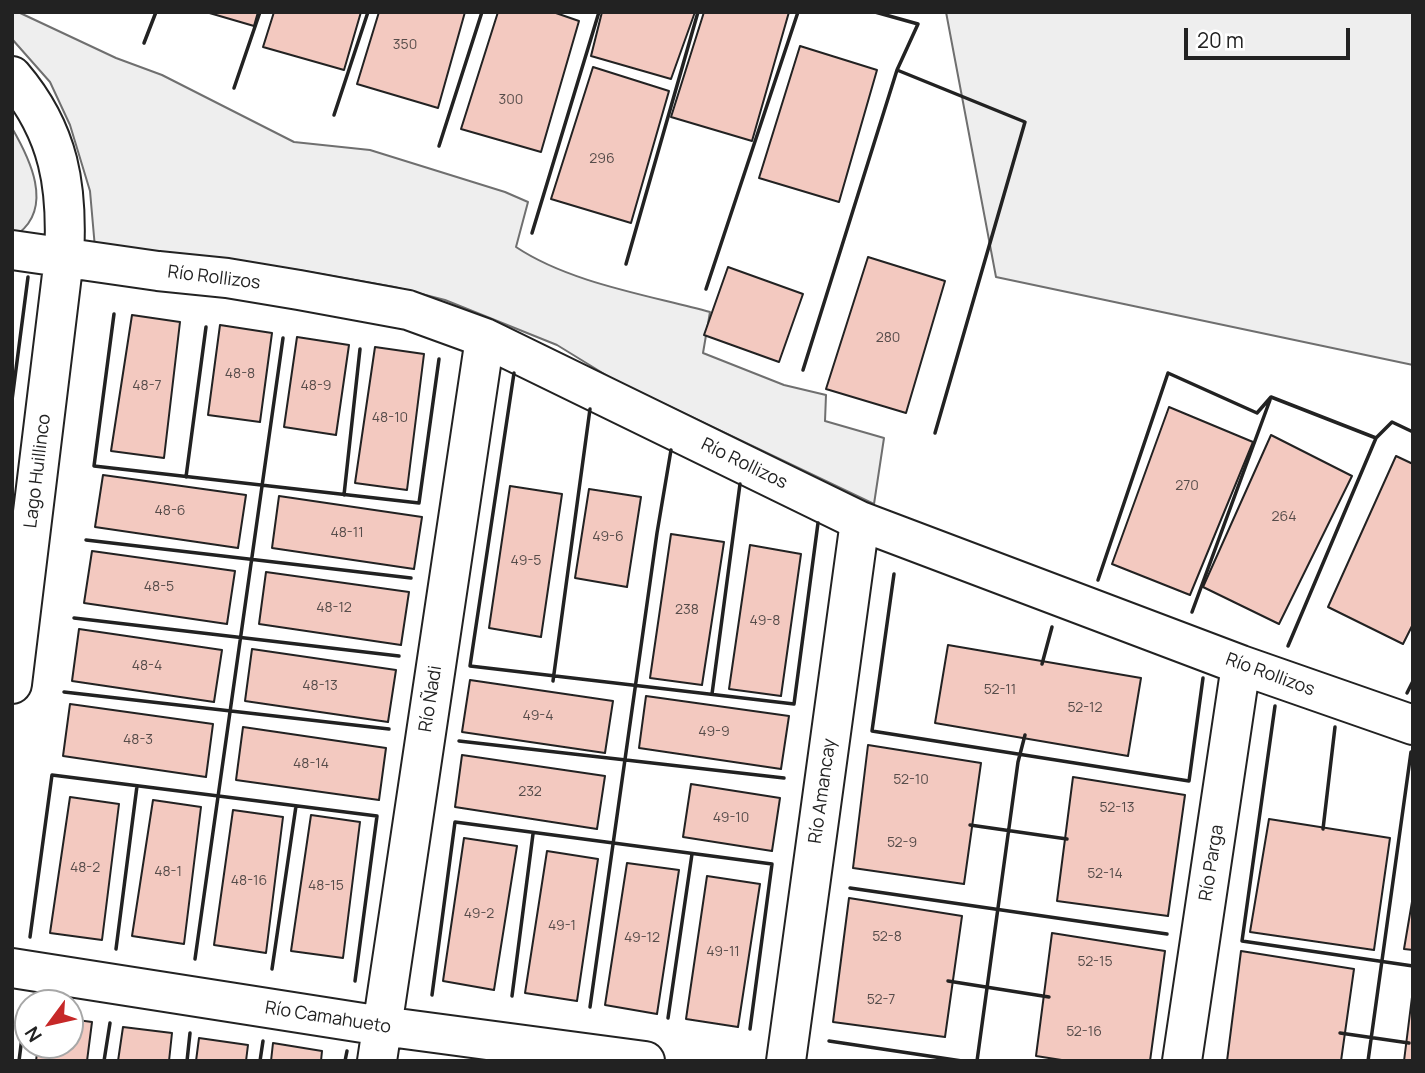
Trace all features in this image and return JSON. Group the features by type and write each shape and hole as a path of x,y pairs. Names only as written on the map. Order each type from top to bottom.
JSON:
{"street":[{"name":"Lago Huillinco","path":"12,76 39,114 53,146 61,174 66,212 64,258 12,684"},
{"name":"Río Rollizos","path":"12,250 226,278 408,310 485,338 860,521 1241,665 1413,725"},
{"name":"Río Ñadi","path":"380,1043 485,338"},
{"name":"Río Amancay","path":"786,1061 860,521"},
{"name":"Río Parga","path":"1182,1061 1241,665"},
{"name":"Río Camahueto","path":"12,968 380,1043 645,1061"}],"shaded area":[{"path":"12,12 18,12 116,58 162,75 294,142 370,150 505,192 528,202 516,247 560,270 585,279 710,312 703,353 784,385 826,395 825,421 884,438 874,504 614,380 557,345 445,300 394,287 298,270 95,248 90,191 70,125 50,82 12,39"},
{"path":"946,12 1413,12 1413,365 996,277"},
{"path":"12,128 31,168 36,196 35,210 19,233 12,231"}],"building":[{"path":"206,12 258,12 254,26"},
{"path":"274,12 361,12 344,70 263,47"},
{"path":"379,12 465,12 438,108 357,84"},
{"path":"498,12 553,12 579,21 541,152 461,129"},
{"path":"602,12 695,12 671,79 591,56"},
{"path":"704,12 789,12 752,141 671,117"},
{"path":"800,46 877,70 839,202 759,178"},
{"path":"593,67 669,91 631,223 551,199"},
{"path":"868,257 945,281 906,413 826,389"},
{"path":"728,267 803,294 779,362 704,335"},
{"path":"132,315 180,322 164,458 111,451"},
{"path":"220,325 272,333 260,422 208,415"},
{"path":"297,337 349,345 336,435 284,427"},
{"path":"375,347 424,354 407,490 355,483"},
{"path":"1169,407 1253,442 1190,595 1112,564"},
{"path":"1271,435 1352,476 1279,624 1203,587"},
{"path":"1396,456 1413,464 1413,624 1403,644 1328,607"},
{"path":"103,475 246,495 238,548 95,527"},
{"path":"510,486 562,494 541,637 489,628"},
{"path":"589,489 641,497 627,587 575,578"},
{"path":"279,496 422,517 414,569 272,548"},
{"path":"671,534 724,542 702,685 650,678"},
{"path":"750,545 801,554 781,696 729,689"},
{"path":"92,551 235,571 227,624 84,603"},
{"path":"266,572 409,592 401,645 259,624"},
{"path":"79,629 222,650 214,702 72,681"},
{"path":"948,645 1141,678 1128,756 935,723"},
{"path":"252,649 396,670 388,722 245,701"},
{"path":"470,680 613,701 605,753 462,732"},
{"path":"646,696 789,716 781,769 639,748"},
{"path":"70,704 213,724 206,777 63,756"},
{"path":"243,727 386,748 379,800 236,780"},
{"path":"868,745 981,763 964,884 853,868"},
{"path":"462,755 605,776 597,829 455,807"},
{"path":"1073,777 1185,795 1168,916 1057,901"},
{"path":"691,784 780,798 772,851 683,837"},
{"path":"70,797 119,804 102,940 50,933"},
{"path":"153,800 201,807 184,944 132,936"},
{"path":"233,810 283,817 266,953 214,945"},
{"path":"311,815 360,822 343,958 291,951"},
{"path":"1269,819 1390,838 1374,950 1250,932"},
{"path":"464,838 517,846 494,990 443,981"},
{"path":"547,851 598,859 577,1001 525,993"},
{"path":"627,863 679,870 657,1014 605,1005"},
{"path":"707,876 760,884 738,1027 686,1019"},
{"path":"1413,896 1413,950 1404,949"},
{"path":"849,898 962,916 945,1037 833,1022"},
{"path":"1052,933 1165,951 1150,1061 1068,1061 1036,1056"},
{"path":"1241,951 1354,969 1341,1061 1227,1061"},
{"path":"1413,989 1413,1061 1404,1061"},
{"path":"84,1021 92,1022 87,1061 36,1061 84,1059"},
{"path":"123,1027 172,1033 169,1061 118,1061"},
{"path":"199,1038 248,1045 246,1061 196,1061"},
{"path":"273,1043 322,1051 321,1061 271,1061"}],"wall":[{"path":"144,43 156,12"},
{"path":"234,88 260,12"},
{"path":"334,115 368,12"},
{"path":"439,146 482,12"},
{"path":"532,233 599,12"},
{"path":"626,264 698,12"},
{"path":"706,289 798,12"},
{"path":"875,12 918,24 897,70 1025,122 935,433"},
{"path":"803,370 897,70"},
{"path":"12,400 28,277"},
{"path":"114,314 94,466 419,503 439,359"},
{"path":"186,477 206,327"},
{"path":"195,959 283,338"},
{"path":"344,495 360,349"},
{"path":"514,373 470,666 794,704 818,523"},
{"path":"1098,580 1168,373 1257,413 1271,397 1376,438 1392,422 1413,432"},
{"path":"1192,612 1270,400"},
{"path":"553,681 590,409"},
{"path":"1288,646 1376,438"},
{"path":"590,1007 671,450"},
{"path":"712,694 740,484"},
{"path":"86,540 411,578"},
{"path":"894,574 872,731 1189,781 1203,678"},
{"path":"74,618 399,656"},
{"path":"1042,664 1052,627"},
{"path":"1407,693 1413,681"},
{"path":"64,692 389,729"},
{"path":"1275,706 1242,941 1413,966"},
{"path":"1323,829 1335,727"},
{"path":"977,1061 1018,762 1025,735"},
{"path":"459,741 784,778"},
{"path":"1368,1061 1411,752"},
{"path":"30,937 52,775 377,816 355,981"},
{"path":"116,949 137,786"},
{"path":"272,969 296,806"},
{"path":"432,995 455,822 772,864 750,1029"},
{"path":"970,825 1067,839"},
{"path":"512,996 533,834"},
{"path":"668,1018 692,854"},
{"path":"850,888 1167,934"},
{"path":"948,981 1049,997"},
{"path":"104,1061 110,1023"},
{"path":"187,1061 190,1033"},
{"path":"1340,1033 1409,1043"},
{"path":"260,1061 263,1041"},
{"path":"829,1041 962,1061"},
{"path":"345,1061 347,1051"}]}
